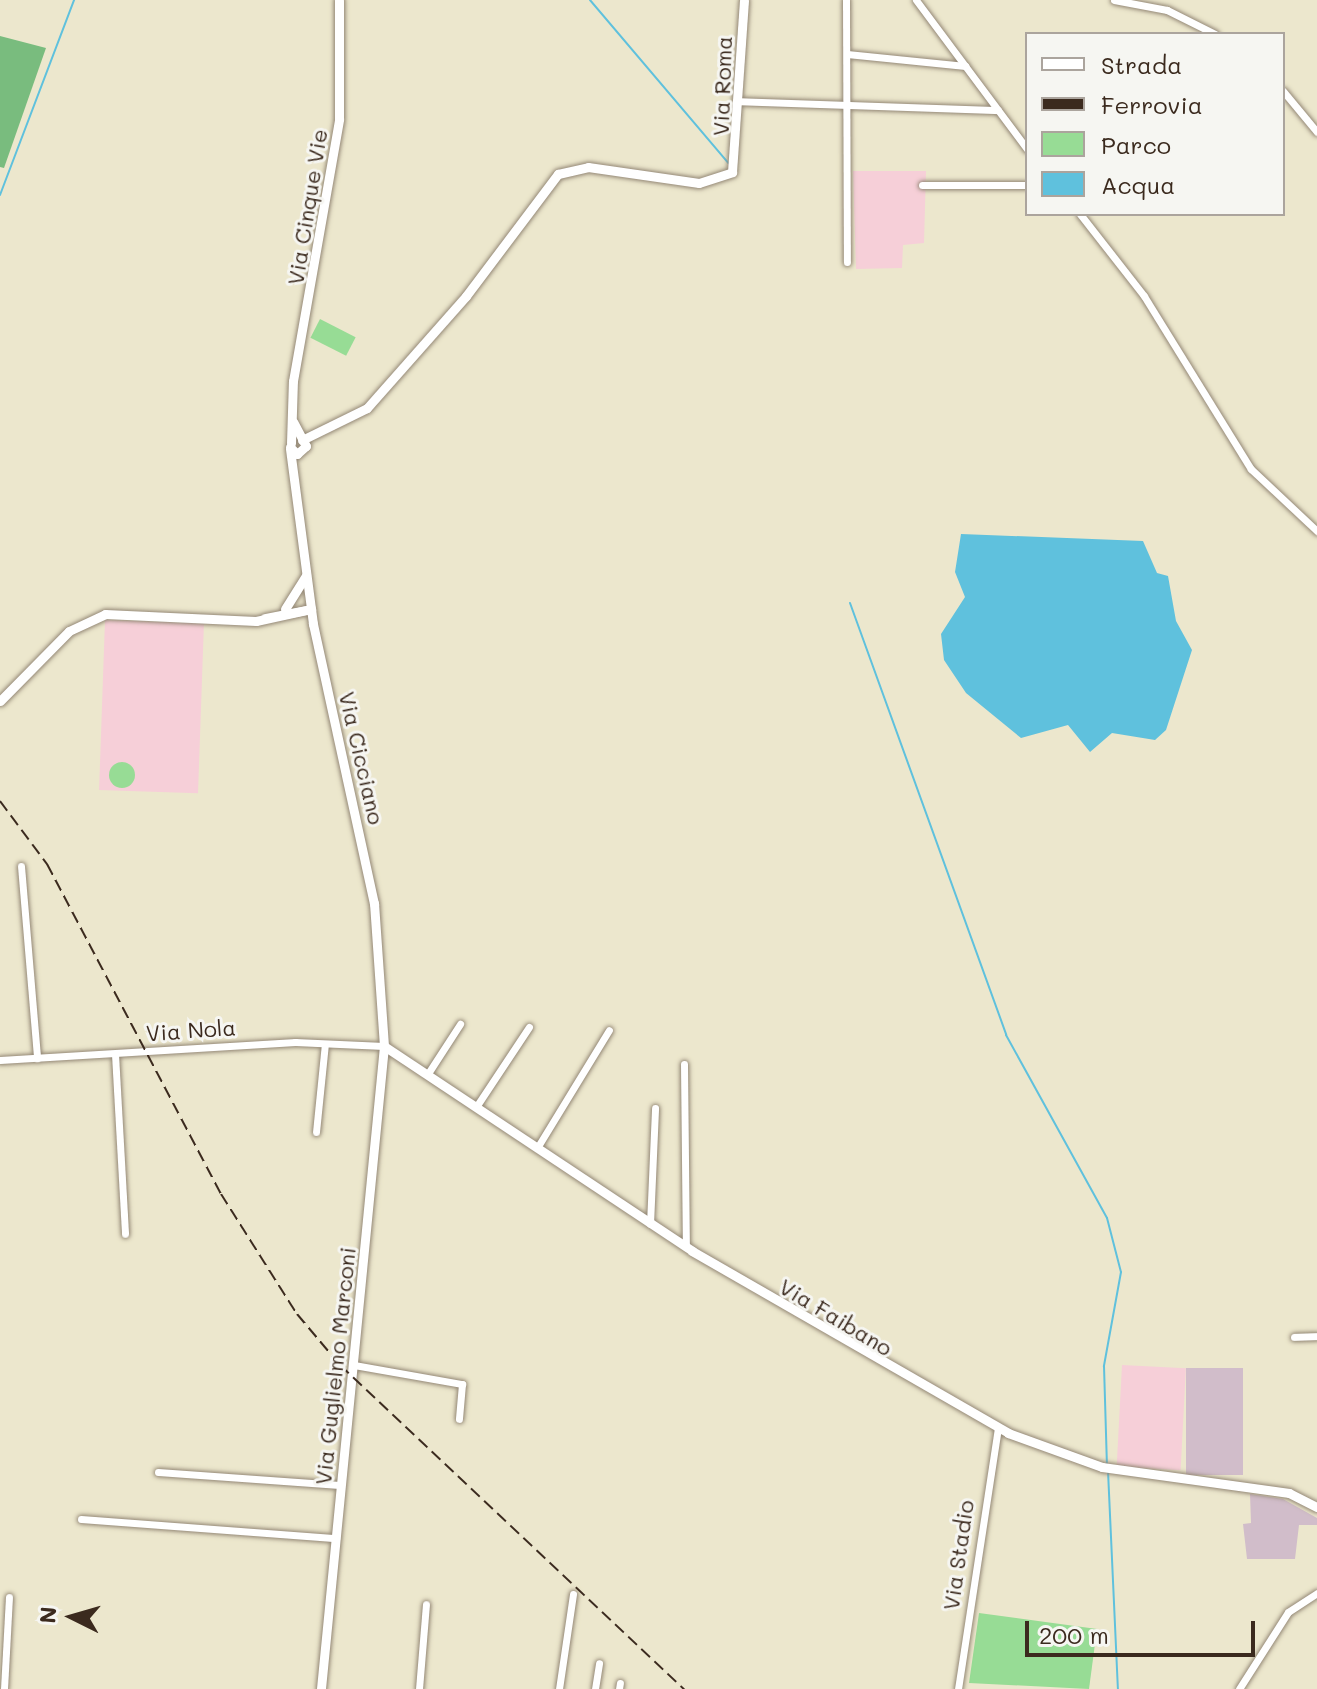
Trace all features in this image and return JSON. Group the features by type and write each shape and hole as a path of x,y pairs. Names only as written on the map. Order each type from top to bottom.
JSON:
{"street":[{"name":"Via Cinque Vie","path":"298,445 292,418 337,134 339,0"},
{"name":"Via Roma","path":"298,445 367,408 466,296 558,174 588,167 687,183 732,172 744,0"},
{"path":"846,0 847,262"},
{"path":"916,0 1025,146"},
{"path":"1114,0 1149,3 1211,32"},
{"path":"847,54 965,66"},
{"path":"1285,93 1317,132"},
{"path":"736,101 998,110"},
{"path":"922,185 1025,185"},
{"path":"1082,216 1144,296 1251,469 1317,531"},
{"name":"Via Cicciano","path":"298,445 291,479 313,624 366,857 384,1046"},
{"path":"286,615 306,573"},
{"path":"0,701 69,631 105,614 256,621 311,609"},
{"path":"286,615 313,624"},
{"path":"21,866 37,1058"},
{"path":"427,1075 460,1024"},
{"path":"476,1107 529,1027"},
{"path":"537,1148 609,1030"},
{"path":"316,1132 325,1044"},
{"name":"Via Nola","path":"0,1060 325,1044 384,1046"},
{"name":"Via Faibano","path":"384,1046 686,1247 998,1428 1107,1467 1289,1493 1317,1507"},
{"name":"Via Guglielmo Marconi","path":"321,1689 384,1046"},
{"path":"115,1054 125,1234"},
{"path":"684,1064 686,1247"},
{"path":"650,1224 655,1108"},
{"path":"1294,1337 1317,1336"},
{"path":"354,1365 462,1384 459,1419"},
{"name":"Via Stadio","path":"958,1689 998,1428"},
{"path":"158,1472 340,1485"},
{"path":"81,1519 336,1538"},
{"path":"1239,1689 1288,1612 1317,1593"},
{"path":"559,1689 573,1594"},
{"path":"4,1689 9,1597"},
{"path":"419,1689 426,1604"},
{"path":"595,1689 599,1663"}],"shaded area":[{"path":"853,171 926,171 924,243 903,245 902,268 856,269"},
{"path":"105,620 204,623 198,793 99,790"},
{"path":"1122,1365 1186,1368 1181,1470 1117,1467"},
{"path":"1186,1368 1243,1368 1243,1475 1186,1475"},
{"path":"1250,1494 1283,1499 1317,1518 1317,1525 1299,1525 1295,1559 1247,1559 1243,1524 1251,1523"}],"green space":[{"path":"0,36 46,48 4,168 0,167"},
{"path":"320,319 356,337 346,356 310,338"},
{"path":"122,762 131,766 135,775 131,784 122,788 113,784 109,775 113,766"},
{"path":"979,1613 1097,1629 1089,1689 969,1683"}],"water":[{"path":"961,534 1143,541 1157,573 1168,576 1176,621 1192,650 1166,730 1155,740 1112,733 1090,752 1068,725 1021,738 966,693 944,660 941,634 965,597 955,572"}],"waterway":[{"path":"0,195 74,0"},
{"path":"590,0 728,163"},
{"path":"850,603 1006,1035 1107,1218 1121,1272 1104,1366 1107,1465"},
{"path":"1108,1471 1118,1689"}],"railway":[{"path":"0,801 47,864 221,1194 297,1314 340,1365 684,1689"}]}
